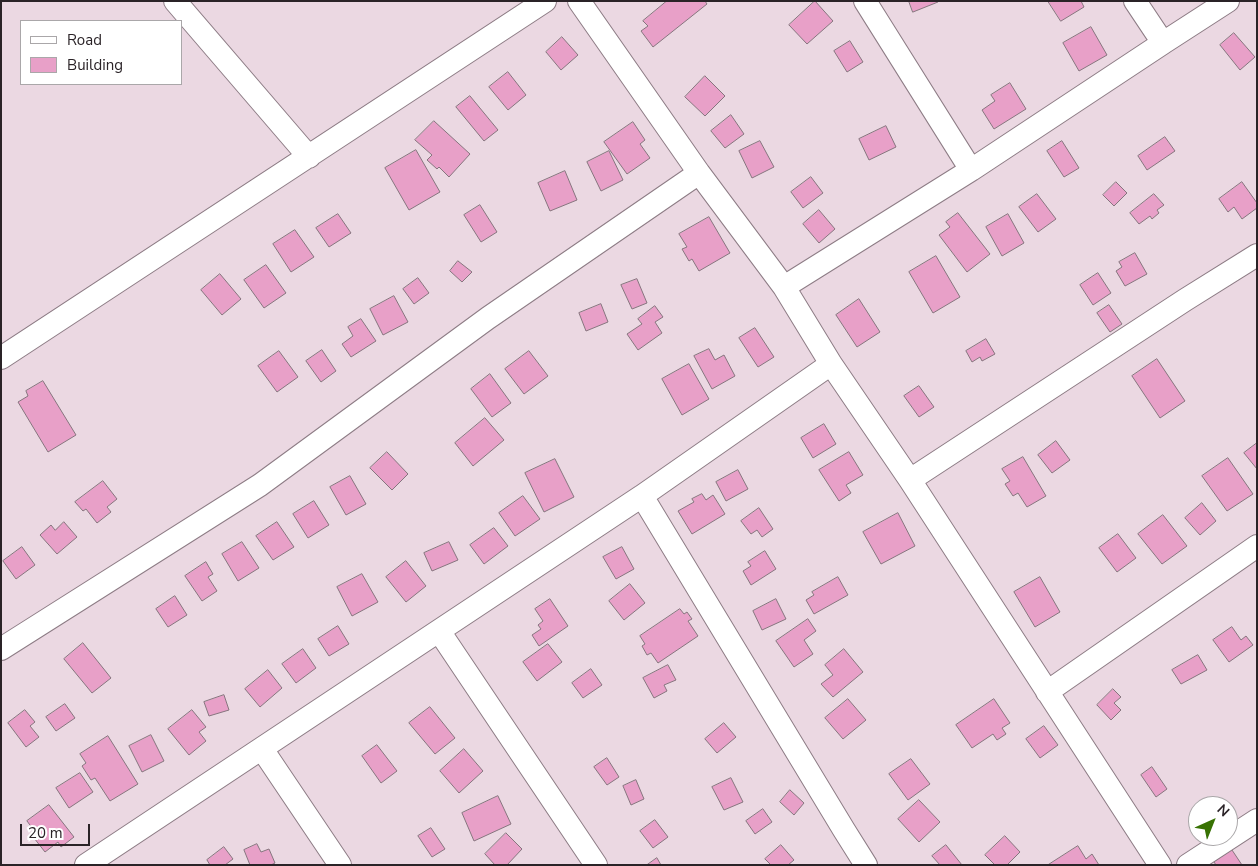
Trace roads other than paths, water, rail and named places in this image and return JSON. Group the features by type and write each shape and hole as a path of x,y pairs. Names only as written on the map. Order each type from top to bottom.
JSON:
{"street":[{"path":"175,1 308,157"},
{"path":"1,358 545,1"},
{"path":"580,1 699,173 784,287 831,364 910,480 1160,865"},
{"path":"865,1 971,170"},
{"path":"1135,1 1163,43"},
{"path":"784,287 971,170 1228,1"},
{"path":"1,649 260,484 488,318 699,173"},
{"path":"910,480 1257,255"},
{"path":"86,865 642,496 831,364"},
{"path":"642,496 866,865"},
{"path":"1047,692 1257,546"},
{"path":"439,631 596,865"},
{"path":"262,749 340,865"},
{"path":"1188,865 1257,820"}]}
